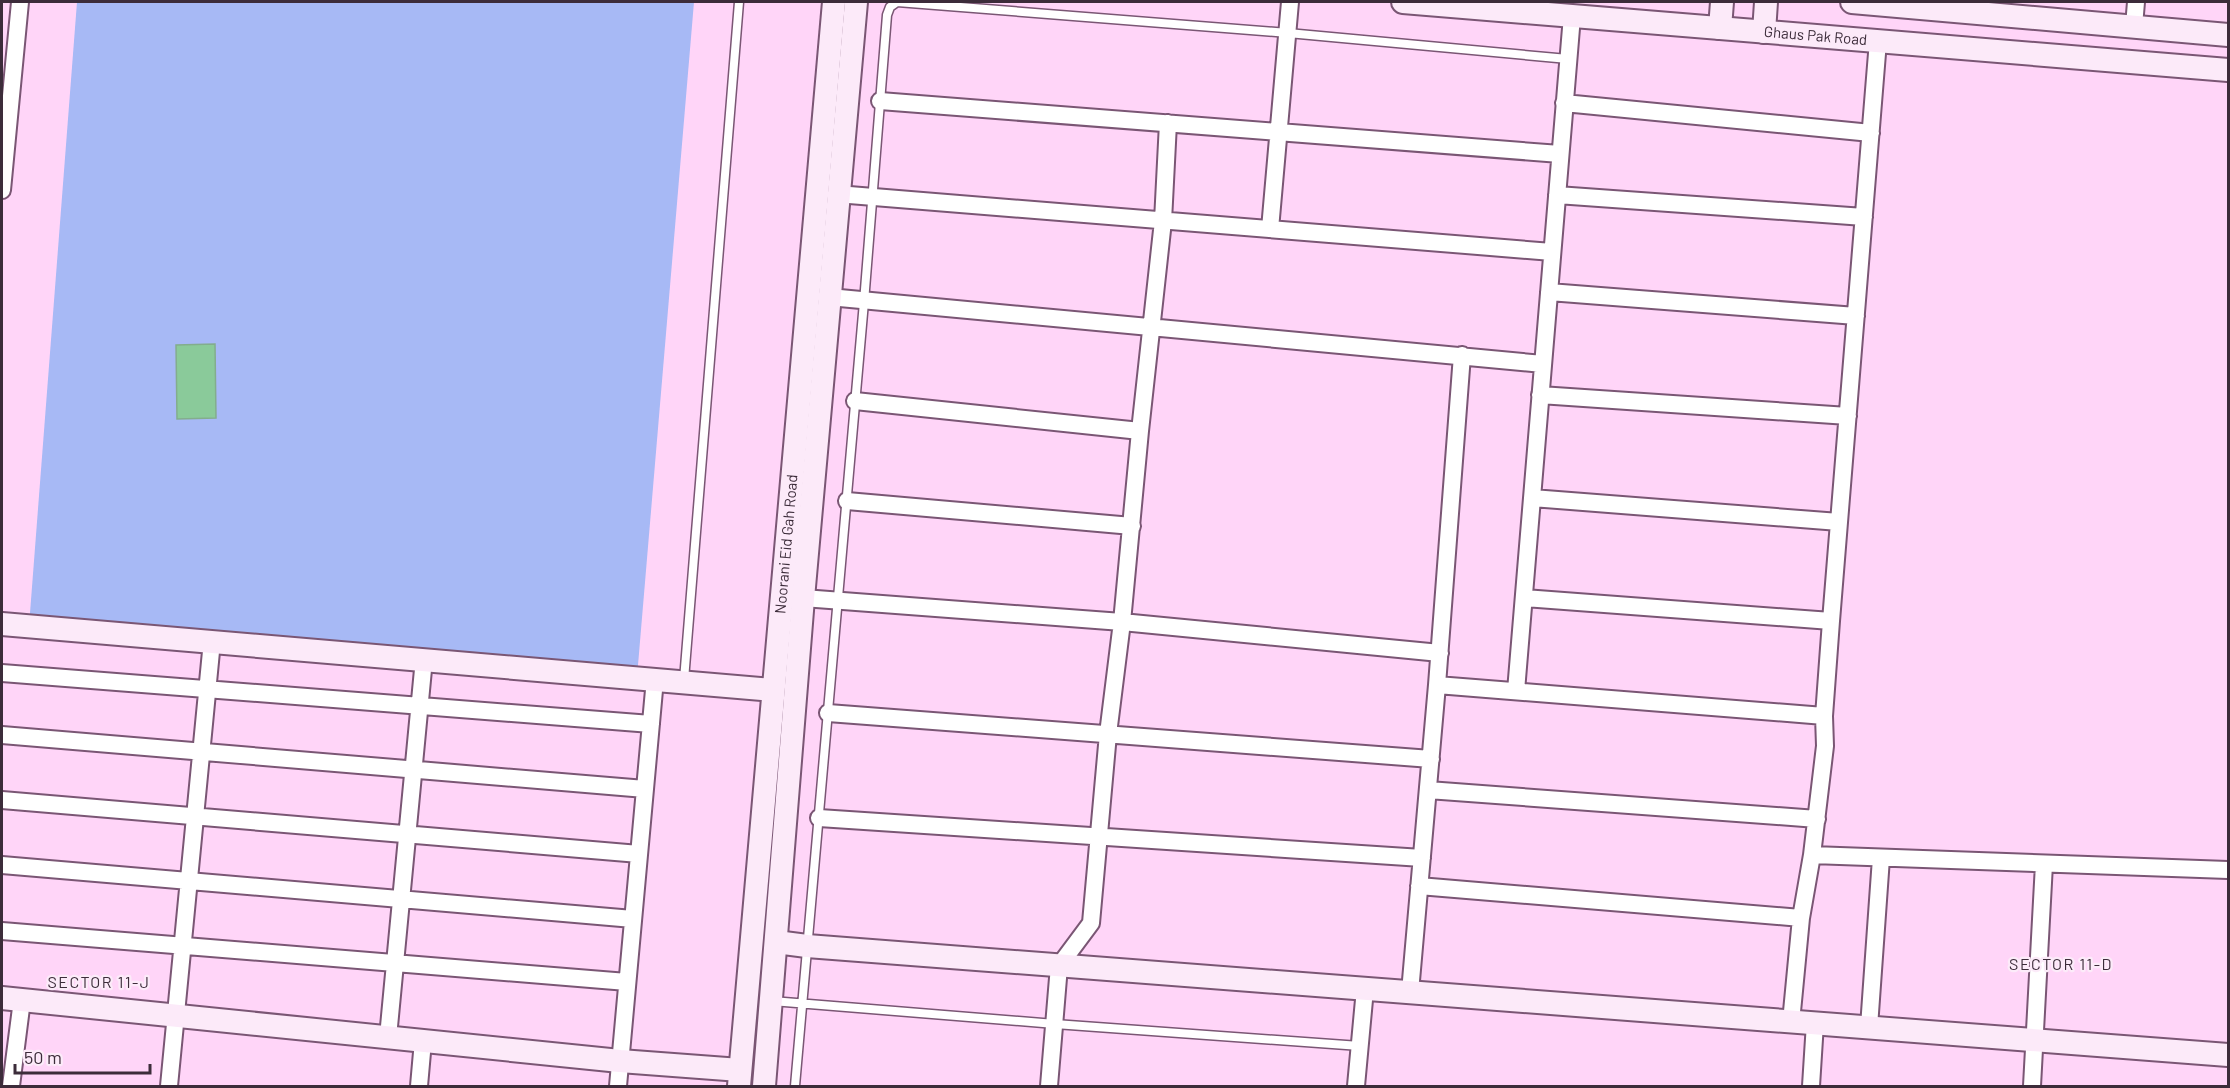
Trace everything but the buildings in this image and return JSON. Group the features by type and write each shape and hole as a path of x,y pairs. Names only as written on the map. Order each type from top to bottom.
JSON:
{"main road":[{"name":"Noorani Eid Gah Road","path":"740,1078 772,690 834,2"},
{"name":"Noorani Eid Gah Road","path":"764,1086 837,194 856,2"},
{"name":"Ghaus Pak Road","path":"1403,2 2229,70"},
{"path":"1720,28 1722,2"},
{"path":"1764,32 1766,2"},
{"path":"1852,2 2229,35"},
{"path":"2,624 772,690"},
{"path":"776,942 1059,966 2228,1054"},
{"path":"12,999 621,1060 740,1078"}],"street":[{"path":"2,190 6,109 20,2"},
{"path":"1270,229 1290,2"},
{"path":"2134,26 2136,2"},
{"path":"1516,691 1572,16"},
{"path":"1791,1022 1801,918 1812,855 1825,746 1824,716 1831,621 1878,41"},
{"path":"880,101 1560,154"},
{"path":"1564,103 1871,132"},
{"path":"1050,1086 1059,966 1091,923 1108,734 1122,622 1163,221 1168,123"},
{"path":"837,194 1552,252"},
{"path":"1557,195 1864,217"},
{"path":"1549,292 1856,316"},
{"path":"830,297 1543,364"},
{"path":"1410,992 1440,653 1462,355"},
{"path":"1540,395 1848,416"},
{"path":"855,401 1140,431"},
{"path":"1532,498 1839,522"},
{"path":"847,501 1132,526"},
{"path":"803,598 1122,622 1440,653"},
{"path":"1524,598 1831,621"},
{"path":"169,1086 213,642"},
{"path":"388,1037 424,659"},
{"path":"2,673 651,724"},
{"path":"618,1086 655,679"},
{"path":"1437,685 1824,716"},
{"path":"828,713 1431,759"},
{"path":"2,735 645,789"},
{"path":"1428,790 1817,819"},
{"path":"2,800 639,854"},
{"path":"819,818 1422,858"},
{"path":"1812,855 2229,870"},
{"path":"1869,1027 1881,858"},
{"path":"2032,1086 2044,864"},
{"path":"2,865 633,919"},
{"path":"1419,886 1801,918"},
{"path":"2,931 627,982"},
{"path":"1356,1086 1365,989"},
{"path":"8,1078 12,999"},
{"path":"1810,1086 1815,1023"},
{"path":"419,1086 423,1041"}],"lane":[{"path":"684,683 739,2"},
{"path":"795,1086 887,15 890,7 897,2 1287,33 1568,59"},
{"path":"771,1001 1360,1046"}],"shaded area":[{"path":"77,2 694,2 637,677 29,626"}],"district":[{"name":"SECTOR 11-D","path":"2061,964"},
{"name":"SECTOR 11-J","path":"99,982"}]}
